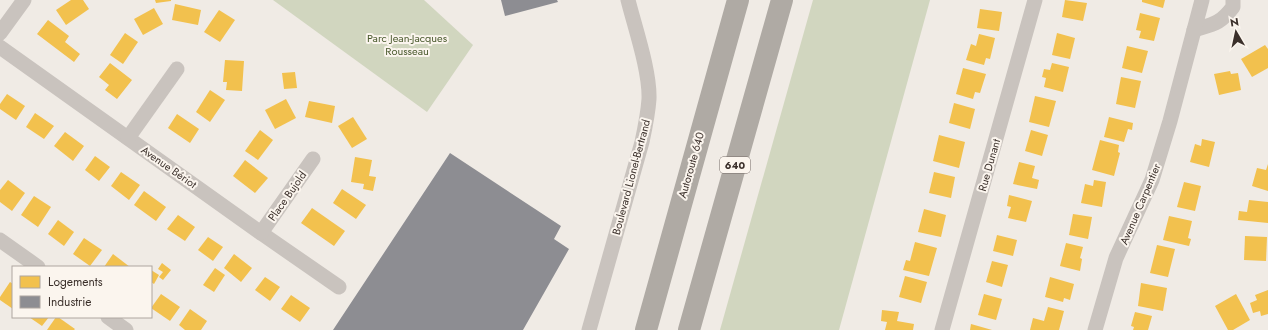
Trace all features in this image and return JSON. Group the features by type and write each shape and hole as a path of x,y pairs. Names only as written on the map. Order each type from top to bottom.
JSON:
{"highway":[{"name":"Autoroute 640","path":"646,330 738,0"},
{"name":"640","path":"689,330 782,0"}],"street":[{"path":"0,33 24,0"},
{"name":"Boulevard Lionel-Bertrand","path":"589,330 642,142 648,113 649,98 646,73 628,0"},
{"name":"Rue Dunant","path":"942,330 1035,0"},
{"name":"Avenue Carpentier","path":"1095,330 1116,258 1152,180 1170,121 1202,0"},
{"path":"1194,30 1213,25 1225,18 1233,7 1232,0"},
{"name":"Avenue Bériot","path":"0,47 339,287"},
{"path":"128,138 177,69"},
{"name":"Place Bujold","path":"261,233 313,159"},
{"path":"0,240 37,266"},
{"path":"109,318 126,330"}],"green space":[{"name":"Parc Jean-Jacques Rousseau","path":"273,0 424,0 473,45 427,112"},
{"path":"813,0 930,0 839,330 720,330"}],"building: Logements":[{"path":"71,0 83,0 89,9 66,25 56,10"},
{"path":"155,0 171,0 171,1 156,3"},
{"path":"1065,0 1087,3 1083,21 1062,17"},
{"path":"1142,0 1165,0 1163,8 1142,2"},
{"path":"175,4 201,10 198,25 172,20"},
{"path":"154,8 163,24 143,35 134,19"},
{"path":"980,9 1002,12 999,31 977,28"},
{"path":"219,10 235,20 220,42 204,32"},
{"path":"1140,13 1160,18 1154,41 1139,38 1141,31 1136,30"},
{"path":"48,20 69,36 65,42 80,54 74,62 37,34"},
{"path":"125,33 138,42 123,64 110,55"},
{"path":"1057,33 1075,38 1070,59 1052,55"},
{"path":"979,34 995,38 990,59 986,58 984,65 966,60 971,44 976,46"},
{"path":"1265,45 1268,49 1268,68 1252,77 1241,59"},
{"path":"1127,46 1148,51 1142,73 1122,68"},
{"path":"225,60 244,61 242,91 226,90 227,82 223,82"},
{"path":"110,63 132,80 117,99 105,90 109,85 99,77"},
{"path":"1052,63 1069,67 1063,92 1044,87 1046,78 1042,77 1044,69 1050,70"},
{"path":"963,68 986,74 980,93 975,92 973,99 956,94"},
{"path":"1230,71 1231,74 1238,73 1241,90 1219,95 1214,74"},
{"path":"295,72 297,88 284,89 282,73"},
{"path":"1121,77 1141,81 1135,108 1116,104"},
{"path":"210,90 225,100 210,122 196,112"},
{"path":"7,94 25,106 16,120 0,109 0,104"},
{"path":"1035,96 1056,101 1049,127 1029,122"},
{"path":"286,99 296,118 275,129 265,110"},
{"path":"309,101 335,106 332,123 305,117"},
{"path":"954,103 975,109 970,129 949,123"},
{"path":"35,113 54,126 44,139 26,127"},
{"path":"177,114 199,129 190,143 168,128"},
{"path":"353,117 367,139 352,148 338,126"},
{"path":"1109,117 1133,123 1132,130 1128,129 1124,142 1104,137"},
{"path":"260,130 273,140 258,160 245,151"},
{"path":"1031,130 1048,135 1042,156 1025,151"},
{"path":"65,132 84,146 73,161 54,146"},
{"path":"939,135 965,142 959,168 933,161"},
{"path":"1202,139 1215,142 1209,167 1190,162 1195,144 1201,146"},
{"path":"1100,140 1119,145 1118,152 1120,153 1114,176 1092,170"},
{"path":"95,156 110,167 99,181 85,170"},
{"path":"355,157 372,160 369,176 376,177 373,191 363,189 364,184 351,182"},
{"path":"245,160 268,178 255,193 233,176"},
{"path":"1019,162 1035,166 1032,178 1039,180 1037,189 1013,184"},
{"path":"1268,164 1268,191 1252,186 1257,168 1266,170"},
{"path":"121,172 140,185 129,200 111,186"},
{"path":"934,172 955,177 951,198 929,193"},
{"path":"8,180 25,193 12,211 0,202 0,190"},
{"path":"1094,180 1106,182 1102,207 1081,203 1085,184 1093,186"},
{"path":"1184,182 1201,186 1195,211 1177,207"},
{"path":"342,189 366,205 356,219 333,203"},
{"path":"144,191 166,207 156,221 134,205"},
{"path":"1009,195 1032,201 1026,222 1008,218 1011,207 1007,206"},
{"path":"34,196 51,207 38,227 21,215"},
{"path":"1249,200 1268,202 1268,223 1238,220 1239,211 1247,212"},
{"path":"312,208 345,231 334,246 301,223"},
{"path":"924,209 946,215 941,237 918,232"},
{"path":"1073,214 1092,217 1088,239 1069,235"},
{"path":"178,215 195,227 185,241 167,229"},
{"path":"1169,216 1192,221 1188,238 1191,239 1189,246 1163,240"},
{"path":"58,220 74,232 64,246 48,234"},
{"path":"997,235 1017,240 1013,256 993,251"},
{"path":"1245,236 1267,237 1266,261 1244,260"},
{"path":"208,237 223,247 213,261 198,250"},
{"path":"84,238 102,250 90,266 73,254"},
{"path":"915,242 937,248 929,276 903,270 906,260 910,261"},
{"path":"1066,243 1083,247 1080,258 1082,259 1080,271 1060,266"},
{"path":"1157,245 1175,249 1168,277 1150,273"},
{"path":"113,254 129,266 105,266"},
{"path":"234,254 252,268 241,282 224,268"},
{"path":"992,261 1008,265 1002,287 986,282"},
{"path":"162,263 171,270 163,280 159,277 163,272 158,269"},
{"path":"215,268 225,275 214,292 203,285"},
{"path":"152,271 159,275 154,284 152,283"},
{"path":"905,276 927,282 921,303 899,297"},
{"path":"265,277 280,287 270,301 255,290"},
{"path":"1050,277 1074,284 1070,300 1064,298 1063,302 1045,297"},
{"path":"10,282 12,283 12,308 0,300 0,297"},
{"path":"1141,283 1167,288 1163,311 1138,306"},
{"path":"1268,290 1268,314 1261,316 1260,311 1253,313 1250,303 1257,300 1255,295"},
{"path":"161,294 180,307 170,321 152,309"},
{"path":"984,294 1002,299 996,320 978,315"},
{"path":"1236,294 1250,320 1233,330 1228,330 1215,306"},
{"path":"291,295 310,308 300,322 281,309"},
{"path":"1048,307 1064,311 1059,330 1030,330 1033,318 1044,321"},
{"path":"190,309 207,321 201,330 185,330 179,325"},
{"path":"882,310 899,312 897,321 914,324 913,330 885,330 887,322 881,321"},
{"path":"1135,312 1152,316 1148,330 1133,330 1134,327 1131,326"},
{"path":"30,318 48,318 42,326"},
{"path":"55,318 59,318 75,329 74,330 47,330"},
{"path":"971,324 992,330 970,330"}],"building: Industrie":[{"path":"501,0 557,0 558,2 505,16"},
{"path":"450,153 561,226 554,239 569,249 523,330 333,330"}]}
